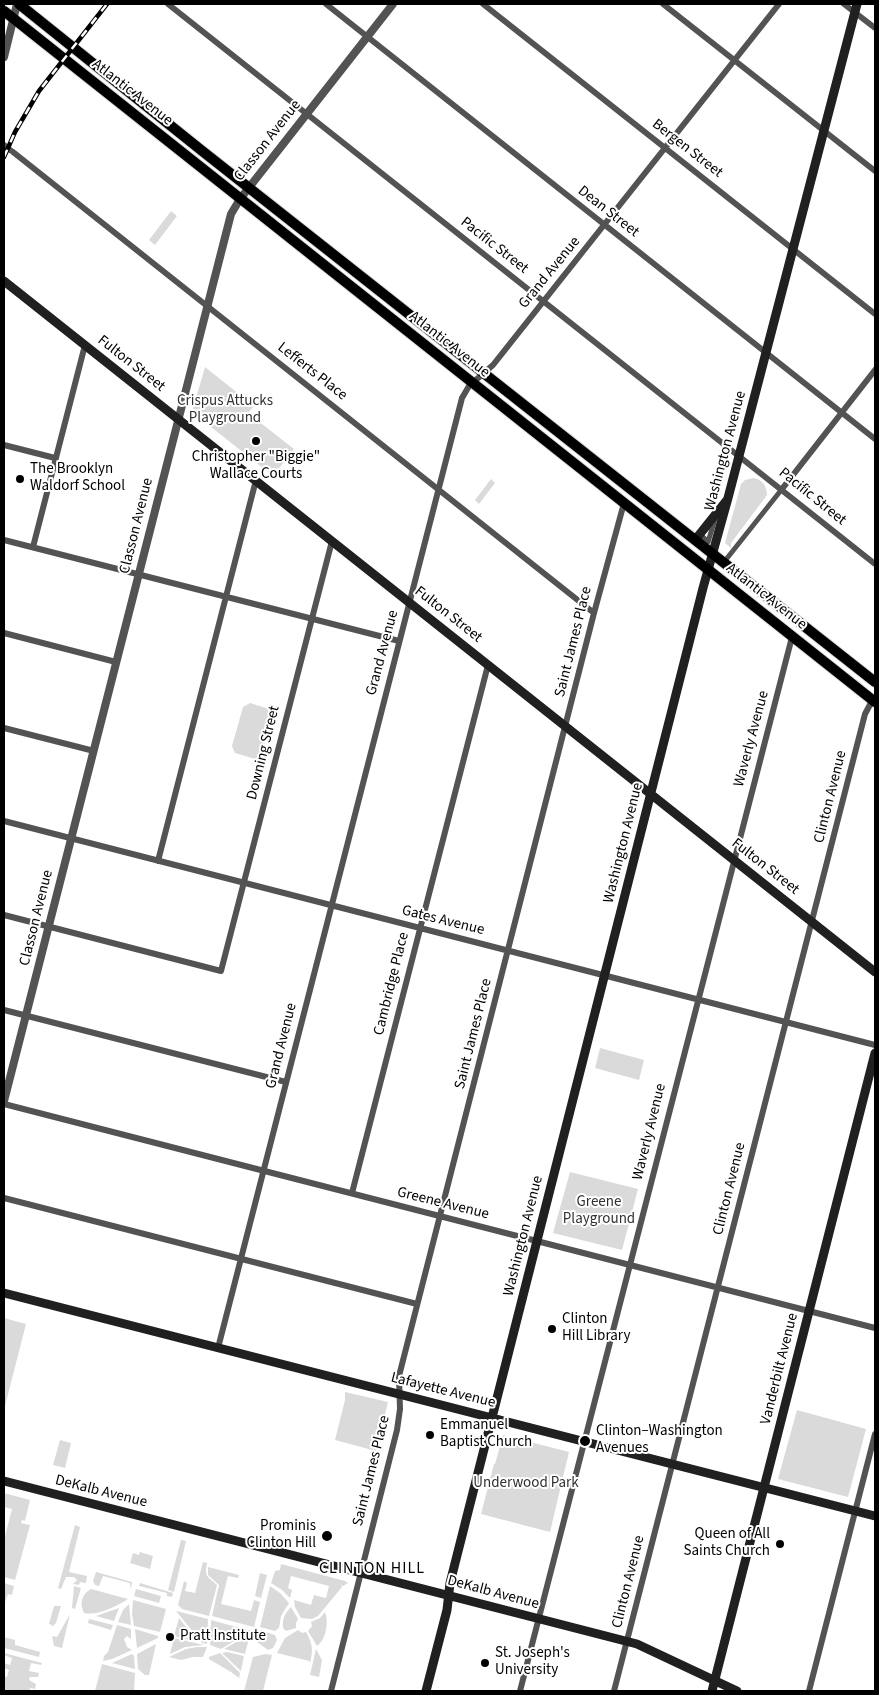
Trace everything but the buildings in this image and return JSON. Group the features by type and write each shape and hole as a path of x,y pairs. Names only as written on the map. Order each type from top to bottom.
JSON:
{"main road":[{"name":"Atlantic Avenue","path":"18,4 484,372 700,539 713,554 875,682"},
{"name":"Washington Avenue","path":"426,1691 492,1418 604,975 856,8"},
{"name":"Atlantic Avenue","path":"4,11 708,571 874,700"},
{"name":"Fulton Street","path":"4,281 875,972"},
{"path":"700,539 728,498"},
{"name":"Vanderbilt Avenue","path":"712,1691 875,1053"},
{"name":"Lafayette Avenue","path":"4,1293 875,1516"},
{"name":"DeKalb Avenue","path":"4,1481 627,1641 736,1691"}],"street":[{"path":"4,58 18,4"},
{"name":"Pacific Street","path":"168,4 875,564"},
{"name":"Dean Street","path":"326,4 875,439"},
{"name":"Classon Avenue","path":"4,1102 231,214 240,199 393,4"},
{"name":"Bergen Street","path":"483,4 875,314"},
{"path":"663,4 875,171"},
{"name":"Grand Avenue","path":"218,1348 462,398 472,383 493,365 779,4"},
{"path":"844,4 856,8 875,28"},
{"name":"Lefferts Place","path":"4,145 594,613"},
{"path":"33,547 85,345"},
{"path":"724,562 875,370"},
{"path":"4,445 55,458"},
{"path":"158,861 256,480"},
{"name":"Saint James Place","path":"331,1691 397,1430 400,1409 399,1376 594,613 624,503"},
{"path":"4,540 399,641"},
{"name":"Downing Street","path":"48,927 221,971 332,541"},
{"path":"4,633 116,662"},
{"name":"Waverly Avenue","path":"520,1691 733,859 792,637"},
{"name":"Cambridge Place","path":"352,1193 488,665"},
{"name":"Clinton Avenue","path":"614,1691 865,714 874,700"},
{"path":"4,728 94,751"},
{"name":"Gates Avenue","path":"4,822 875,1045"},
{"path":"4,916 48,927"},
{"path":"4,1010 286,1082"},
{"name":"Greene Avenue","path":"4,1102 875,1328"},
{"path":"4,1198 417,1304"},
{"path":"809,1691 875,1434"}],"green space":[{"path":"171,211 177,216 155,245 149,240"},
{"name":"Crispus Attucks Playground","path":"205,367 254,406 248,413 294,449 273,476 192,412"},
{"path":"753,478 763,484 767,495 731,543 731,548 725,543 741,484 745,480"},
{"path":"491,479 495,483 479,504 475,500"},
{"path":"250,703 269,709 272,715 261,756 255,759 235,753 232,746 243,707"},
{"path":"600,1048 644,1060 639,1080 595,1068"},
{"name":"Greene Playground","path":"570,1172 638,1189 622,1250 553,1233"},
{"path":"4,1318 26,1324 4,1410"},
{"path":"345,1392 388,1402 376,1451 335,1440 345,1400"},
{"path":"797,1410 866,1429 848,1497 778,1479"},
{"name":"Underwood Park","path":"503,1435 569,1452 550,1532 481,1514"},
{"path":"60,1440 71,1443 65,1468 53,1465"},
{"path":"4,1493 30,1500 25,1521 22,1520 21,1523 30,1525 15,1580 4,1577 4,1540 12,1509 4,1507"},
{"path":"75,1525 80,1527 69,1572 87,1576 86,1583 73,1584 77,1580 74,1577 66,1577 61,1589 58,1588"},
{"path":"181,1540 186,1541 174,1592 168,1590"},
{"path":"140,1552 153,1556 150,1569 130,1563 133,1553 139,1555"},
{"path":"203,1562 207,1563 206,1572 208,1576 217,1585 209,1616 182,1609 178,1605 184,1581 187,1583 185,1591 195,1593"},
{"path":"281,1564 348,1583 343,1586 341,1585 342,1587 318,1616 312,1619 301,1618 295,1607 294,1600 311,1605 314,1595 326,1598 329,1586 291,1576 288,1588 292,1590 290,1598 271,1583 275,1571 280,1570"},
{"path":"208,1567 239,1575 238,1578 228,1576 221,1604 251,1611 254,1600 260,1602 254,1627 212,1616 219,1585 208,1575"},
{"path":"96,1572 132,1582 131,1590 130,1583 103,1576 99,1586 95,1585 93,1581"},
{"path":"260,1573 267,1575 261,1598 255,1596"},
{"path":"4,1583 14,1586 12,1595 8,1594 5,1602"},
{"path":"140,1583 173,1593 172,1597 167,1596 167,1593 139,1586"},
{"path":"74,1586 81,1588 75,1609 72,1608"},
{"path":"270,1586 289,1603 281,1616 279,1628 275,1631 260,1627"},
{"path":"91,1589 128,1599 101,1612 84,1613 82,1599 85,1593"},
{"path":"136,1589 161,1596 159,1603 134,1596"},
{"path":"133,1600 166,1609 160,1632 134,1626 132,1614"},
{"path":"129,1604 131,1625 118,1622 123,1610"},
{"path":"54,1606 61,1606 56,1623 52,1627 49,1624"},
{"path":"291,1607 298,1619 296,1628 286,1631 283,1628 284,1619"},
{"path":"119,1608 114,1621 96,1616"},
{"path":"176,1611 208,1619 207,1644 202,1643"},
{"path":"325,1612 326,1630 323,1640 317,1646 308,1631 312,1626 311,1622 320,1618"},
{"path":"70,1614 62,1648 54,1646 52,1636 57,1637"},
{"path":"179,1618 198,1642 174,1636"},
{"path":"89,1619 113,1625 111,1630 88,1623"},
{"path":"211,1620 251,1631 221,1649 210,1645"},
{"path":"117,1625 131,1629 131,1639 127,1636 124,1639 127,1647 132,1650 103,1661 104,1656 108,1652"},
{"path":"135,1629 158,1636 158,1638 137,1648"},
{"path":"259,1630 275,1635 277,1640 273,1648 268,1650 257,1642"},
{"path":"298,1630 302,1633 306,1632 310,1640 312,1651 310,1663 309,1661 277,1653 285,1638"},
{"path":"250,1634 245,1654 224,1649"},
{"path":"4,1637 15,1640 15,1645 40,1652 39,1657 4,1648"},
{"path":"174,1638 204,1645 185,1647 170,1654"},
{"path":"156,1644 149,1675 145,1675 138,1669 137,1654"},
{"path":"207,1647 203,1657 181,1660 169,1657 186,1649"},
{"path":"316,1649 322,1660 319,1677 310,1675"},
{"path":"227,1652 244,1656 241,1671 222,1653"},
{"path":"4,1653 42,1663 41,1665 31,1663 29,1671 39,1673 38,1677 30,1677 29,1680 36,1684 35,1689 31,1688 28,1691 4,1691 4,1676 7,1677 9,1670 4,1668 4,1663 10,1665 12,1658 4,1655"},
{"path":"220,1653 240,1673 239,1678 209,1659 209,1657"},
{"path":"132,1654 134,1656 135,1669 112,1663"},
{"path":"266,1654 272,1655 263,1691 244,1691 253,1657"},
{"path":"102,1664 135,1673 134,1691 95,1691"}],"railway":[{"path":"4,157 15,132 39,91 107,4"}],"place":[{"name":"Christopher \"Biggie\" Wallace Courts","path":"256,441"},
{"name":"The Brooklyn Waldorf School","path":"20,479"},
{"name":"Clinton Hill Library","path":"552,1329"},
{"name":"Emmanuel Baptist Church","path":"430,1435"},
{"name":"Clinton–Washington Avenues","path":"585,1441"},
{"name":"Prominis Clinton Hill","path":"327,1536"},
{"name":"Queen of All Saints Church","path":"780,1544"},
{"name":"Pratt Institute","path":"170,1637"},
{"name":"St. Joseph's University","path":"485,1663"}],"district":[{"name":"CLINTON HILL","path":"372,1569"}]}
